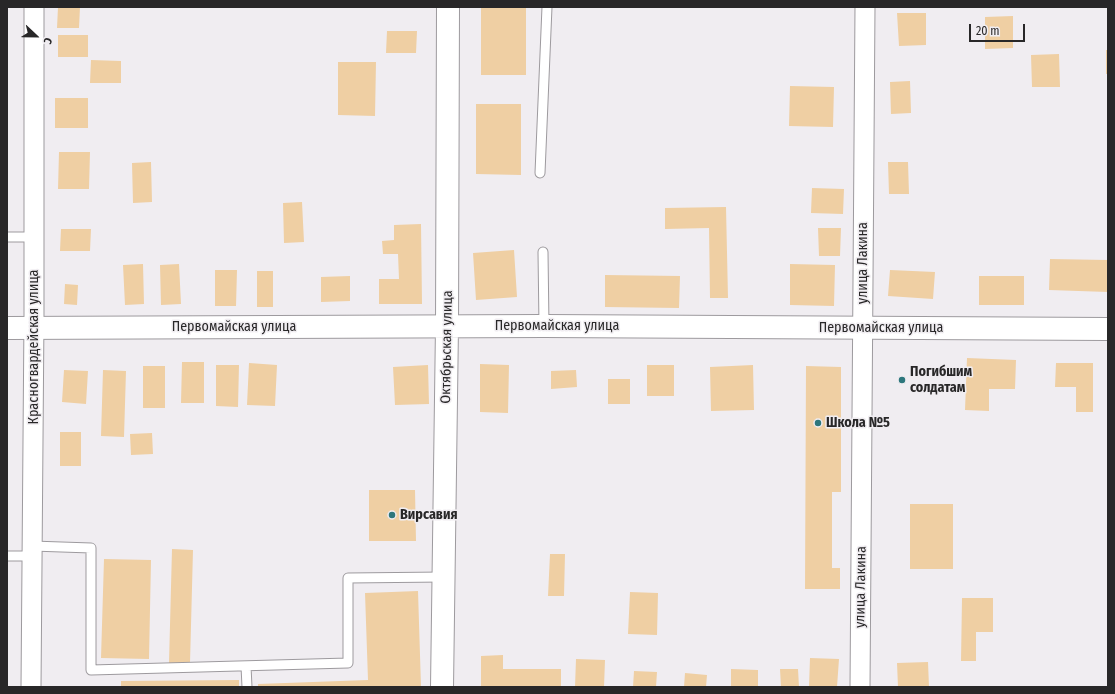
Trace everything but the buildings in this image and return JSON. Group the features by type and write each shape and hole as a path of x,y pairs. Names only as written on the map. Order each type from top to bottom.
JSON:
{"street":[{"name":"Красногвардейская улица","path":"31,687 34,328 34,7"},
{"name":"Октябрьская улица","path":"442,687 447,326 448,7"},
{"name":"улица Лакина","path":"860,687 865,7"},
{"name":"Первомайская улица","path":"7,328 544,326 1108,329"}],"lane":[{"path":"540,173 547,7"},
{"path":"7,237 34,237"},
{"path":"543,252 544,326"},
{"path":"7,556 32,551 91,548 91,670 348,664 348,578 444,577"},
{"path":"246,666 247,687"}],"place":[{"name":"Погибшим солдатам","path":"902,380"},
{"name":"Школа №5","path":"818,423"},
{"name":"Вирсавия","path":"392,515"}]}
